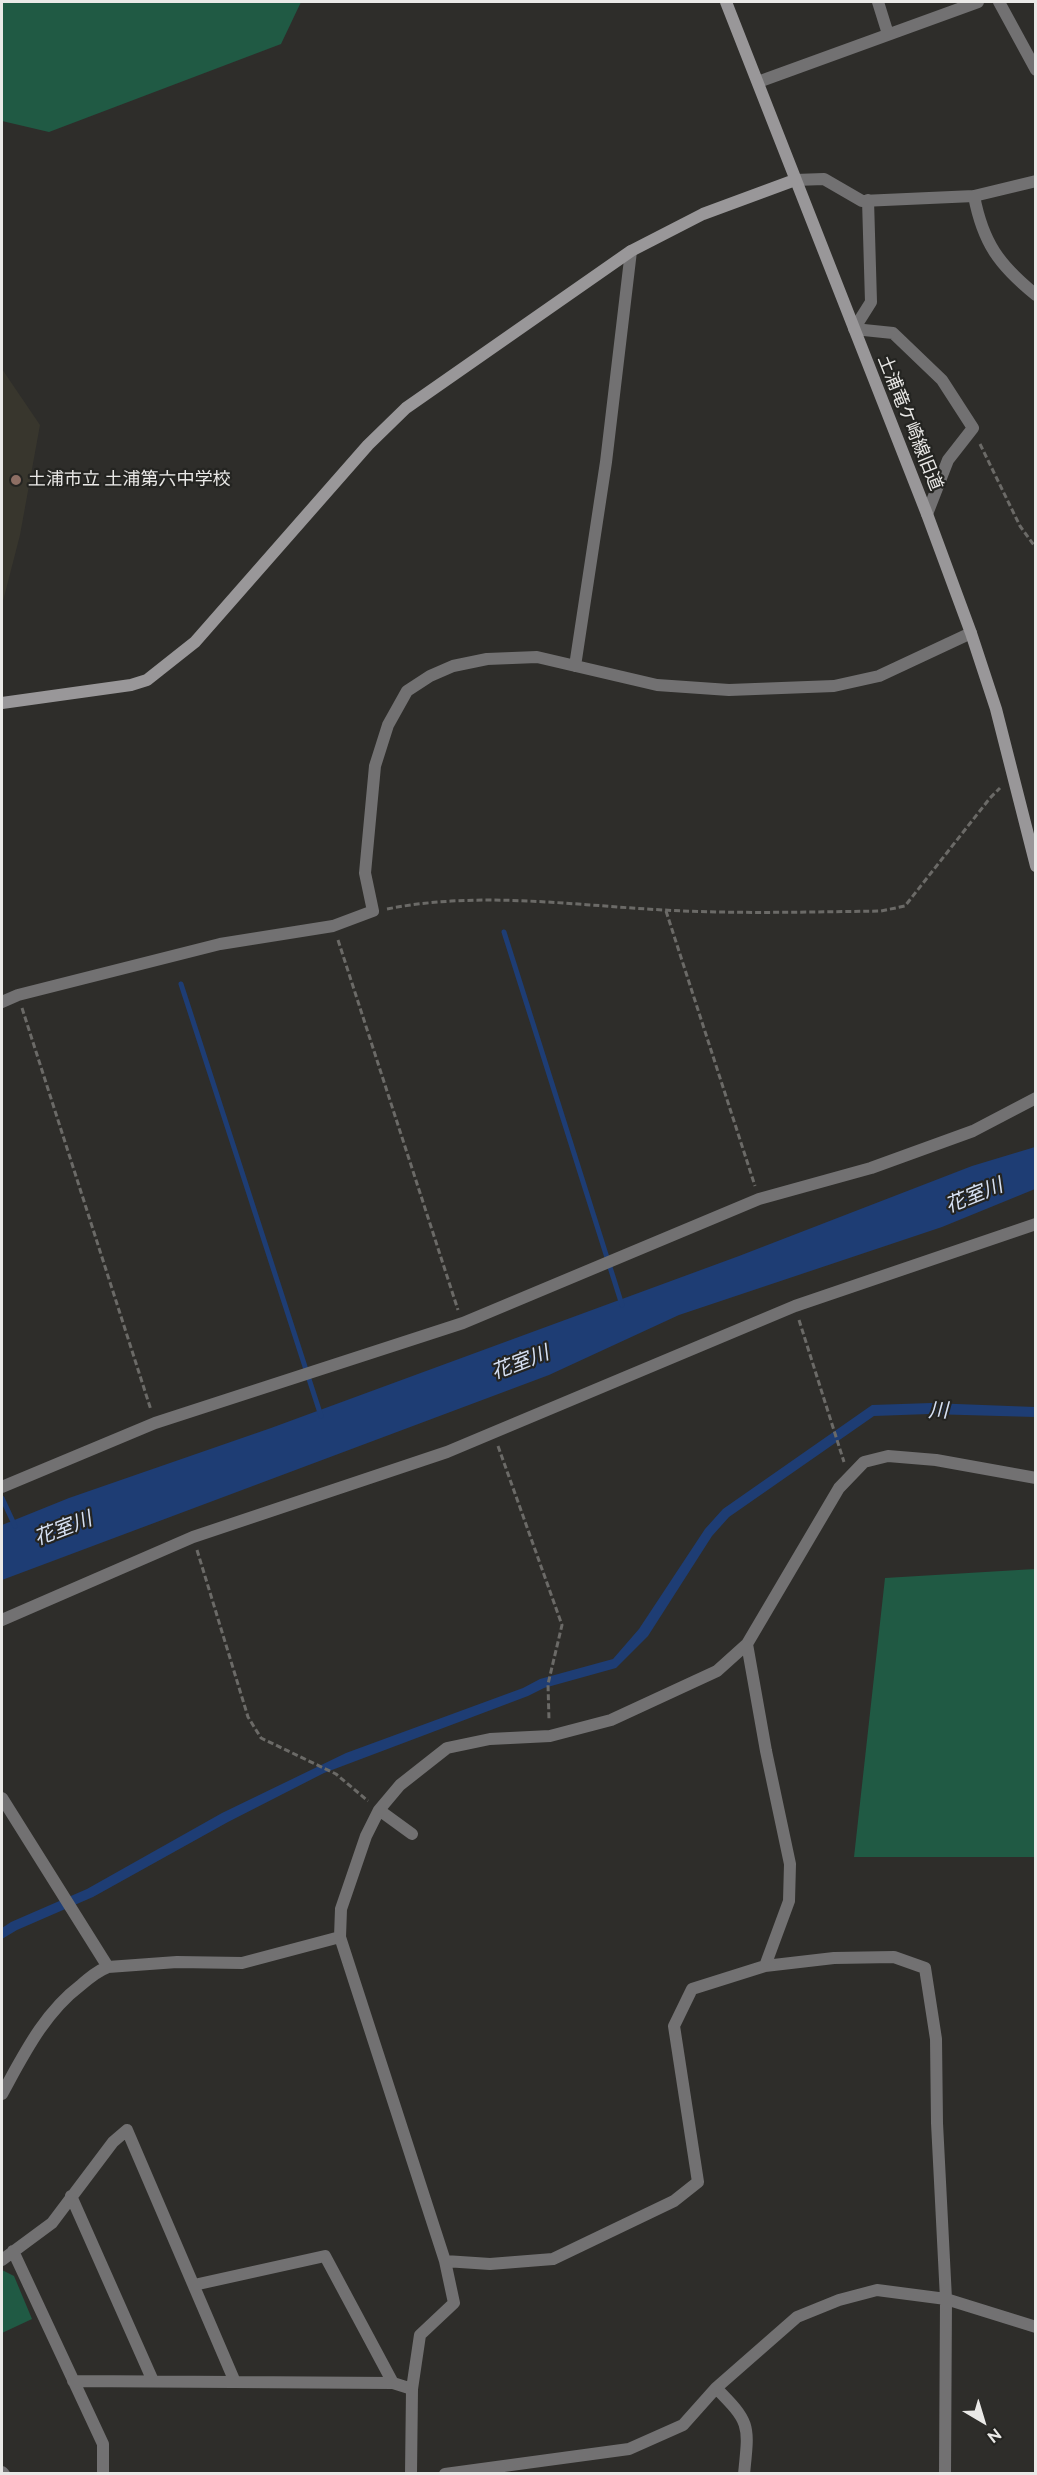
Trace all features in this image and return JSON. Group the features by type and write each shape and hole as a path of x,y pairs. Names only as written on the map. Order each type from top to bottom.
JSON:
{"street":[{"name":"土浦竜ケ崎線旧道","path":"726,2 927,514 971,633 996,709 1035,866"},
{"path":"878,2 888,34"},
{"path":"758,82 978,2"},
{"path":"999,2 1035,70"},
{"path":"2,703 131,685 147,680 195,642 368,445 406,408 631,250 703,214 795,180 824,179 862,201 974,196 1035,181"},
{"path":"974,196 979,224 992,251 1015,278 1035,295"},
{"path":"868,200 871,302 854,329 893,333 942,380 973,428 948,460 927,514"},
{"path":"574,666 606,462 631,250"},
{"path":"2,1002 18,995 220,944 333,926 373,911 365,873 375,766 388,725 407,691 430,676 453,666 487,659 537,657 657,685 729,690 834,686 879,676 971,633"},
{"path":"2,1487 155,1423 463,1323 759,1199 871,1168 973,1131 1035,1098"},
{"path":"2,1620 193,1537 447,1452 795,1306 1035,1224"},
{"path":"411,2474 412,2389 420,2335 454,2302 445,2261 340,1937 341,1910 366,1836 379,1810 400,1785 447,1748 490,1739 550,1736 611,1720 717,1671 747,1644 839,1488 864,1462 888,1456 936,1460 1035,1478"},
{"path":"747,1644 766,1751 790,1864 789,1901 765,1966"},
{"path":"2,1798 108,1967"},
{"path":"379,1810 412,1834"},
{"path":"2,2094 37,2032 62,2000 99,1970 108,1967 177,1962 242,1963 340,1937"},
{"path":"445,2261 490,2264 553,2259 674,2201 698,2182 674,2026 692,1989 765,1966 834,1958 894,1957 925,1968 936,2039 937,2123 946,2299 945,2474"},
{"path":"2,2260 52,2223 113,2142 128,2130 235,2382"},
{"path":"71,2196 153,2382"},
{"path":"14,2251 103,2444 103,2474"},
{"path":"194,2284 325,2256 393,2384"},
{"path":"445,2474 629,2449 683,2425 716,2388 797,2318 839,2300 877,2290 946,2299 1035,2327"},
{"path":"73,2381 393,2384 412,2389"},
{"path":"716,2388 737,2409 748,2432 744,2474"}],"path":[{"path":"973,428 1020,526 1035,548"},
{"path":"373,911 410,904 488,899 666,910 881,912 905,906 990,798 1013,777"},
{"path":"666,910 759,1199"},
{"path":"333,926 463,1323"},
{"path":"18,995 155,1423"},
{"path":"795,1306 849,1478"},
{"path":"493,1433 562,1625 548,1684 550,1736"},
{"path":"193,1537 248,1717 261,1737 336,1774 379,1810"}],"shaded area":[{"name":"土浦市立 土浦第六中学校","path":"2,369 40,425 20,535 2,605"}],"green space":[{"path":"2,2 301,2 281,44 49,132 2,121"},
{"path":"1035,1569 1035,1857 854,1857 885,1578"},
{"path":"2,2270 14,2276 32,2319 2,2333"}],"water":[{"name":"花室川","path":"1035,1147 1035,1189 942,1227 679,1315 549,1375 2,1580 2,1525 69,1498 271,1428 739,1256 972,1166"},
{"name":"川","path":"931,1403 1035,1407 1035,1417 929,1414 874,1416 729,1517 712,1536 648,1636 616,1668 544,1688 324,1773 228,1822 93,1897 17,1930 2,1939 2,1928 11,1922 87,1889 222,1813 346,1753 523,1688 540,1679 613,1659 639,1629 705,1529 723,1509 872,1405"}],"waterway":[{"path":"504,932 622,1305"},
{"path":"181,984 321,1416"},
{"path":"2,1498 15,1526"}],"place":[{"name":"土浦市立 土浦第六中学校","path":"16,480"}]}
